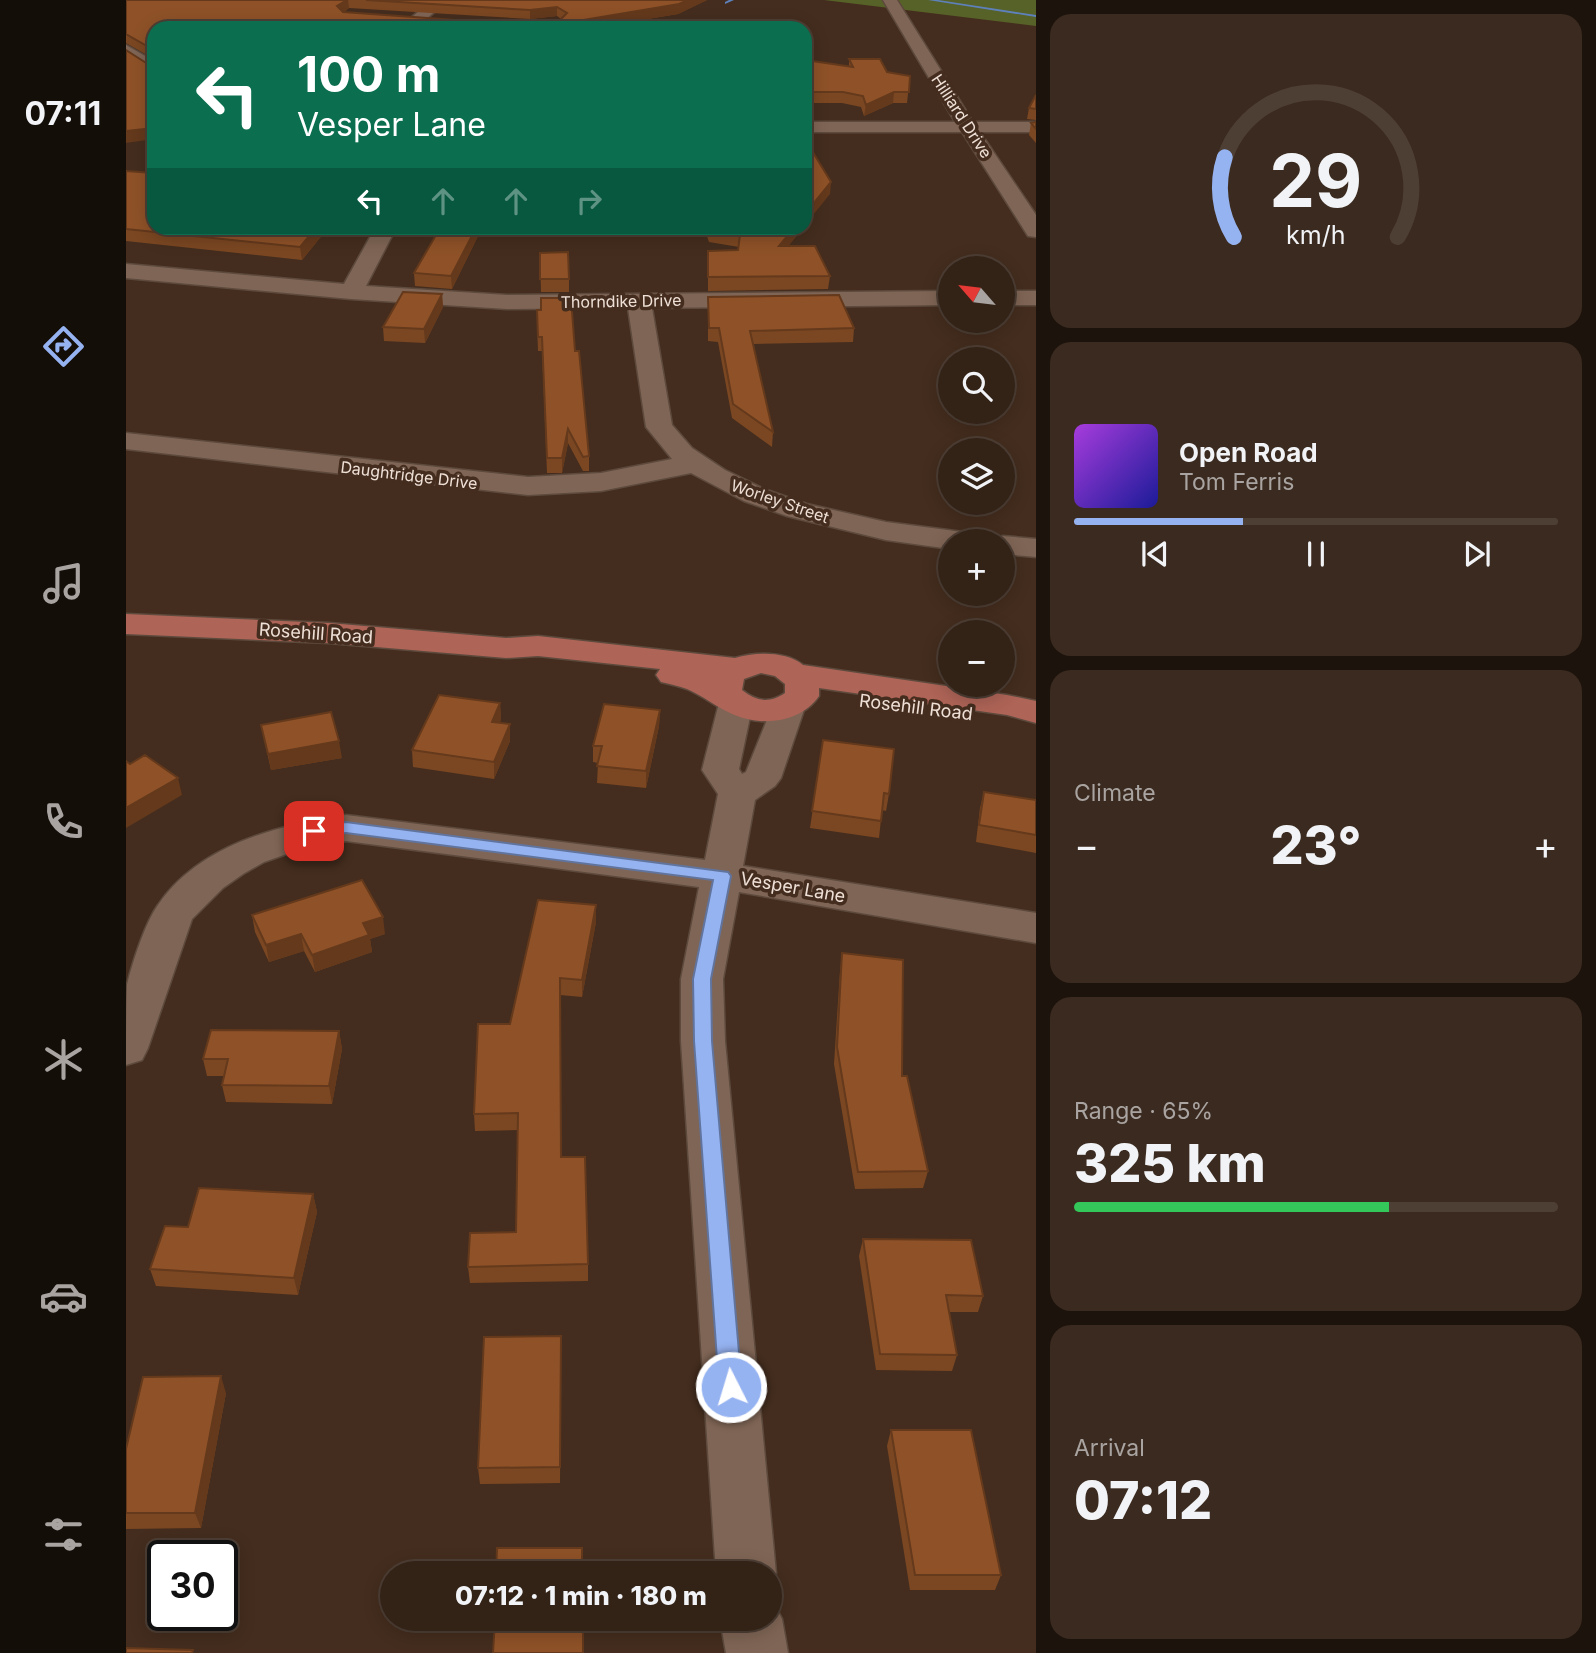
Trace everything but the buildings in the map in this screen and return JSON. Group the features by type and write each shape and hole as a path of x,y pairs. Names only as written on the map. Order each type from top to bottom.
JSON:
{"main road":[{"name":"Rosehill Road","path":"126,624 329,633 506,648 526,658 671,675 734,689 760,710 793,695 915,705 1009,718 1036,714"},
{"path":"734,689 749,664 774,665 793,695"}],"street":[{"path":"416,21 441,0"},
{"name":"Hilliard Drive","path":"890,0 1036,232"},
{"path":"389,19 398,21"},
{"path":"126,50 144,60 147,69"},
{"path":"812,127 1036,127"},
{"path":"351,292 381,235"},
{"name":"Thorndike Drive","path":"126,271 351,292 507,302 938,298"},
{"path":"1015,298 1036,298"},
{"name":"Worley Street","path":"639,301 659,426 669,442 692,464 741,489 828,518 938,539"},
{"name":"Daughtridge Drive","path":"126,441 528,486 601,482 692,464"},
{"path":"1015,546 1036,548"},
{"path":"734,689 720,770 737,794 702,979 703,1041 745,1561"},
{"path":"737,794 762,778 793,695"},
{"name":"Vesper Lane","path":"126,1048 173,915 187,897 222,867 265,845 289,837 346,828 723,876 1036,928"},
{"path":"753,1631 757,1653"}],"green space":[{"path":"824,0 1036,0 1036,26"}],"waterway":[{"path":"726,3 732,0"},
{"path":"930,0 1036,16"}],"route":[{"path":"314,831 346,828 723,876 712,919 702,979 703,1041 731,1387"}]}
